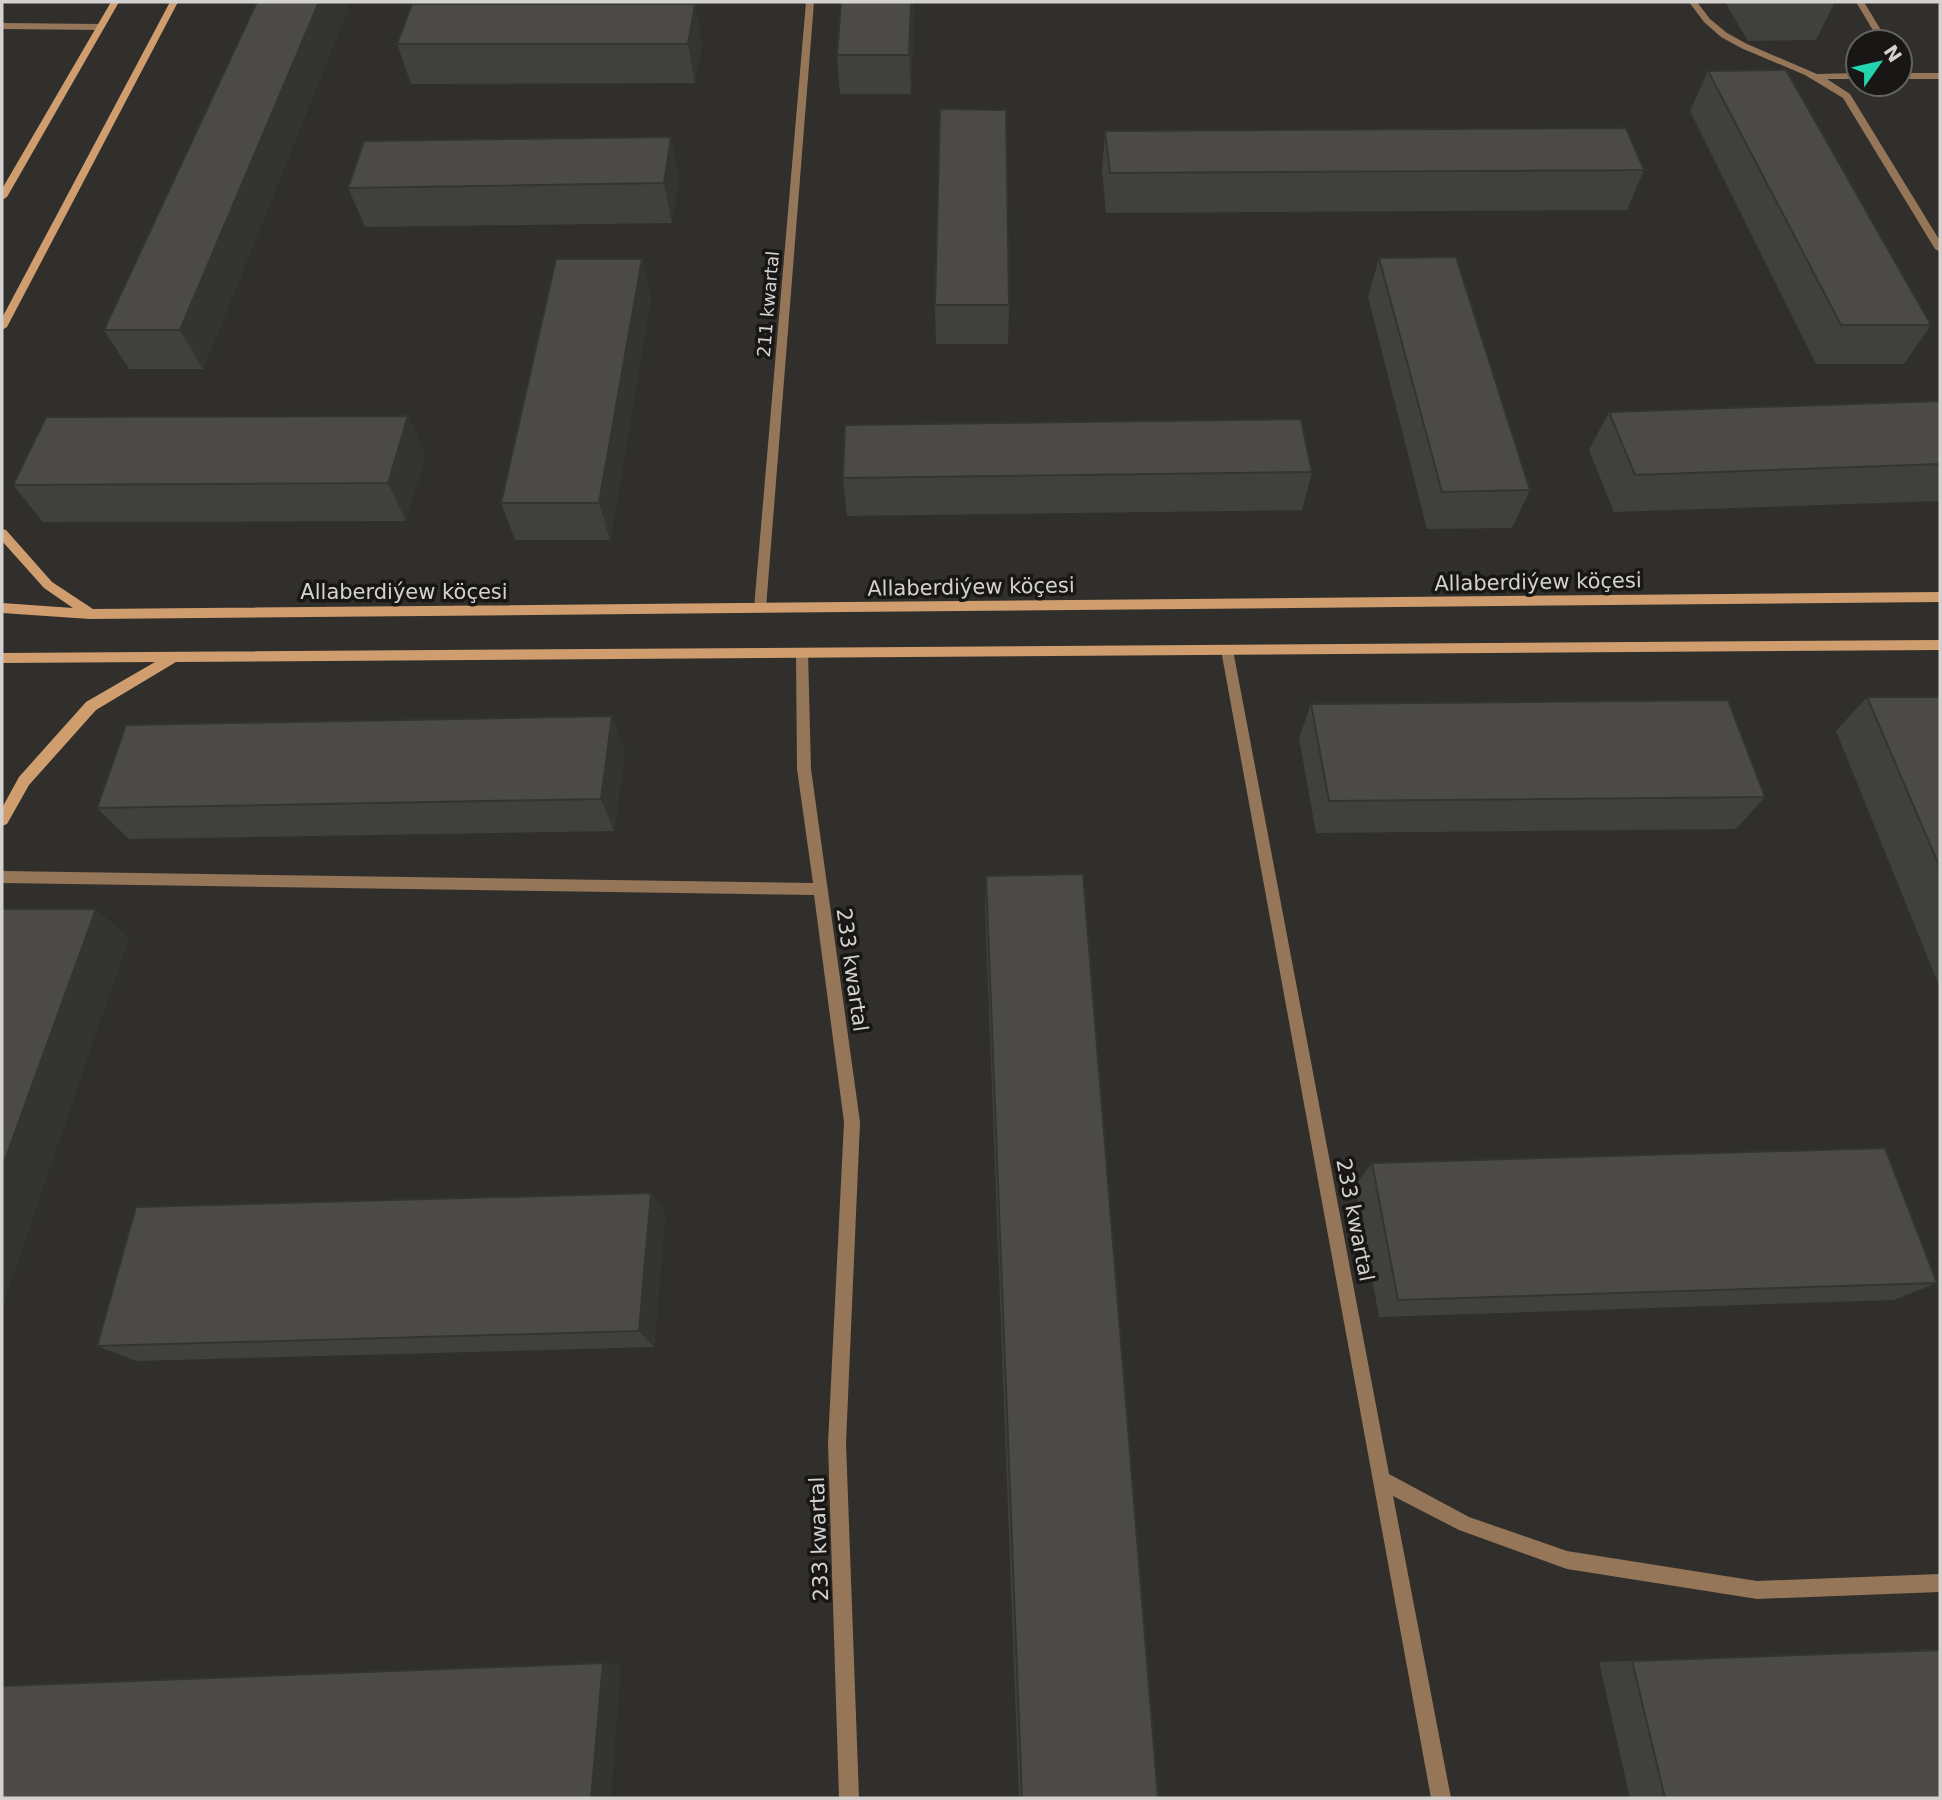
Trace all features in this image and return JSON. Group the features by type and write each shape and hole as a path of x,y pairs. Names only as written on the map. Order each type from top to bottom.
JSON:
{"street":[{"path":"2,197 115,2"},
{"path":"2,327 174,2"},
{"path":"2,533 48,585 90,614"},
{"name":"Allaberdiýew köçesi","path":"2,608 90,614 1940,597"},
{"path":"2,658 1940,645"},
{"path":"2,820 24,781 90,706 172,657"}],"lane":[{"name":"211 kwartal","path":"761,608 810,2"},
{"path":"1693,2 1718,31 1763,56 1815,76 1847,96 1940,249"},
{"path":"1860,2 1876,28"},
{"path":"2,26 101,27"},
{"path":"1914,74 1940,76"},
{"path":"1815,76 1844,76"},
{"name":"233 kwartal","path":"1227,650 1441,1798"},
{"name":"233 kwartal","path":"802,653 804,769 852,1122 837,1443 849,1798"},
{"path":"2,877 819,889"},
{"path":"1382,1480 1465,1524 1567,1560 1757,1590 1940,1583"}],"building":[{"path":"257,2 319,2 180,330 104,330"},
{"path":"841,2 911,2 909,55 837,55"},
{"path":"412,4 695,4 688,44 397,44"},
{"path":"1786,70 1931,325 1841,325 1708,71"},
{"path":"940,109 1006,110 1009,305 935,305"},
{"path":"1626,128 1644,170 1110,173 1105,131"},
{"path":"671,137 664,183 348,188 364,141"},
{"path":"1456,257 1530,490 1442,492 1379,258"},
{"path":"556,259 642,259 599,503 501,503"},
{"path":"1940,401 1940,464 1635,475 1609,412"},
{"path":"408,416 388,483 13,485 46,417"},
{"path":"1301,419 1312,472 843,478 845,425"},
{"path":"1867,697 1940,697 1940,868"},
{"path":"1728,700 1765,797 1329,801 1311,704"},
{"path":"612,716 601,799 97,808 126,725"},
{"path":"1083,874 1158,1798 1022,1798 986,876"},
{"path":"2,909 96,909 2,1168"},
{"path":"1885,1148 1937,1283 1398,1300 1372,1163"},
{"path":"651,1193 639,1331 97,1346 136,1207"},
{"path":"1940,1650 1940,1798 1665,1798 1632,1661"},
{"path":"603,1663 591,1798 2,1798 2,1686"}]}
